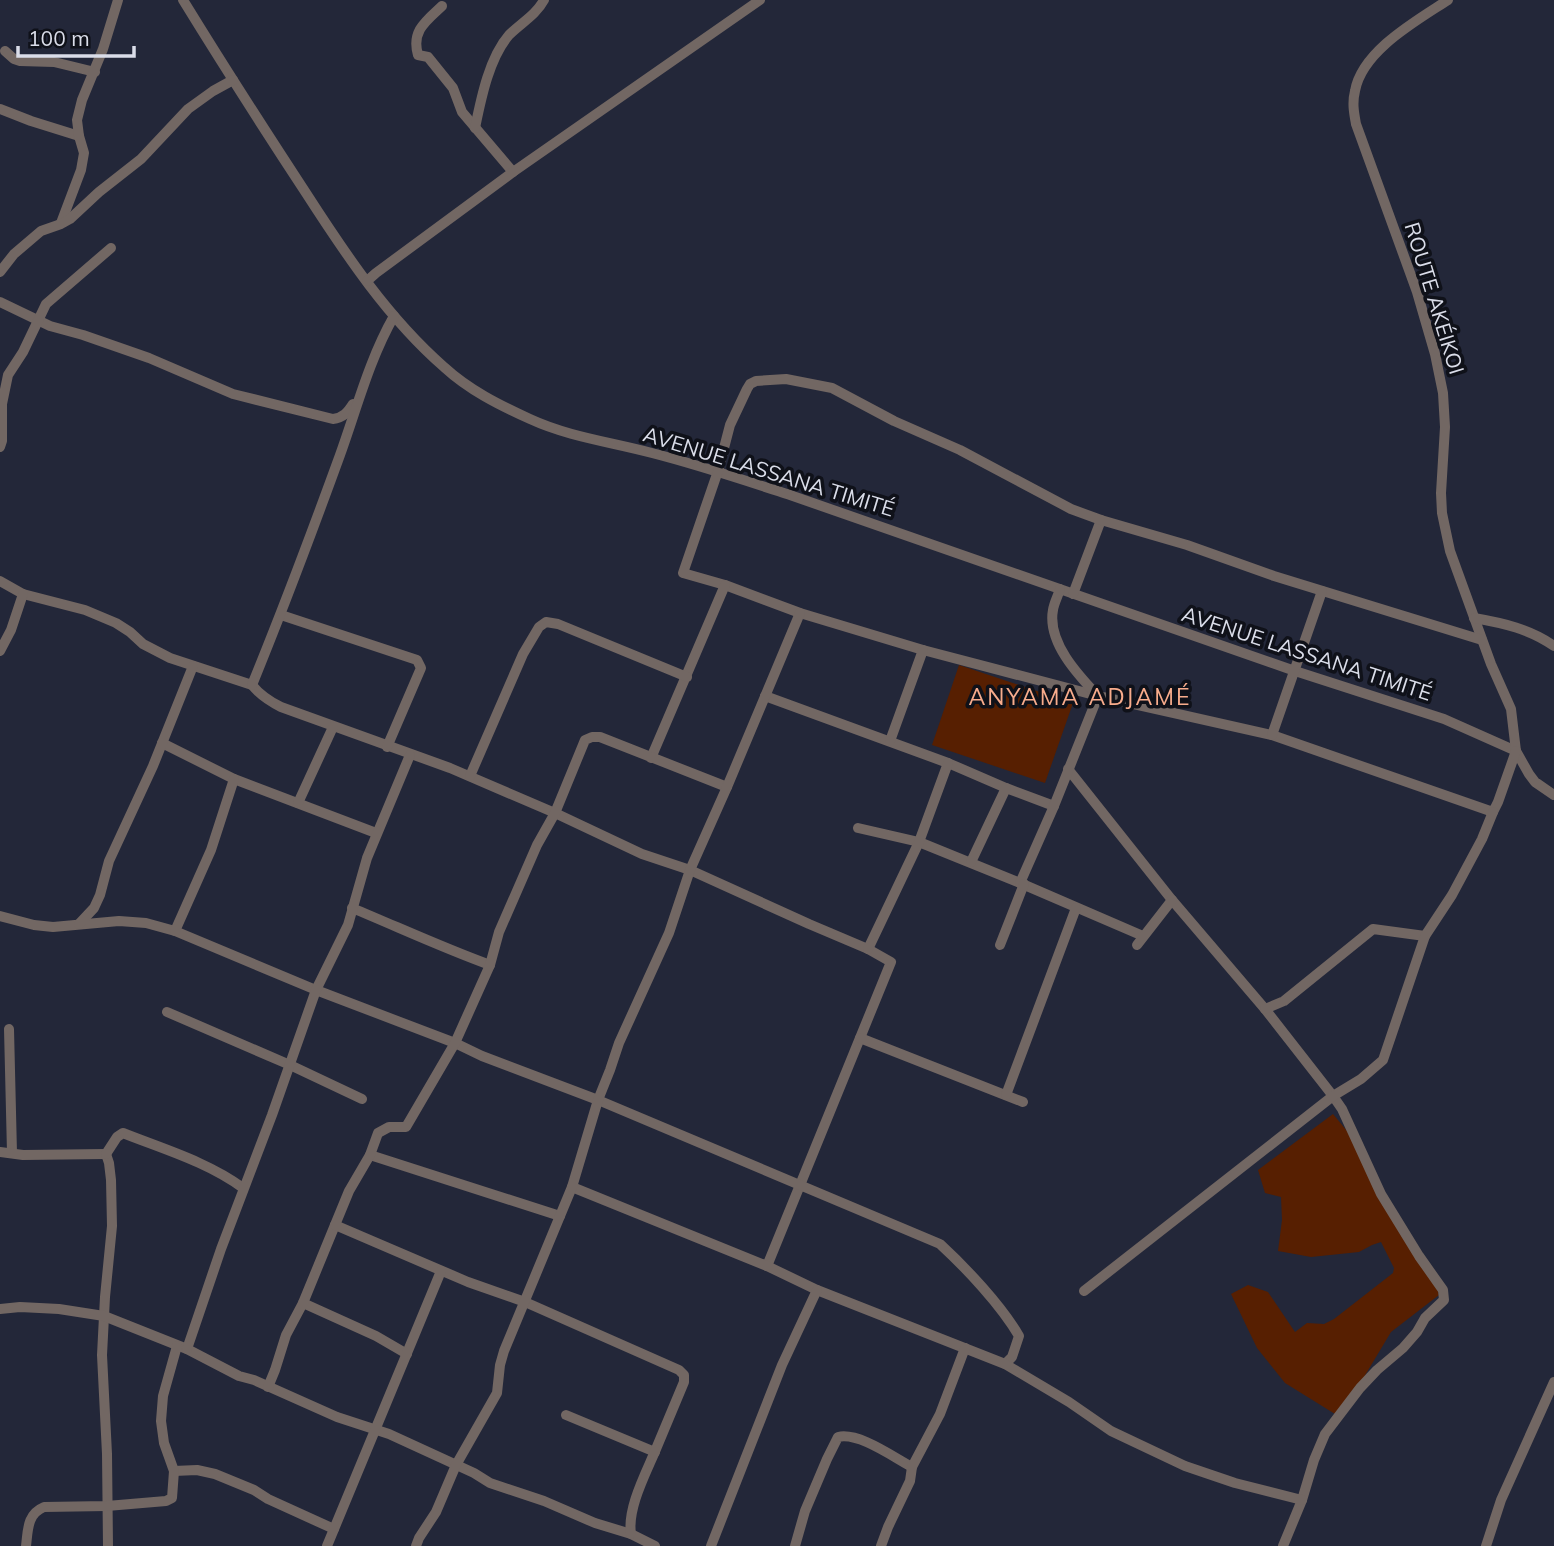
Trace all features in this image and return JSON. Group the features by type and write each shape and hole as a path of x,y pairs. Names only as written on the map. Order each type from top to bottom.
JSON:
{"street":[{"path":"61,224 82,170 83,153 77,120 82,100 95,72 118,0"},
{"name":"AVENUE LASSANA TIMITÉ","path":"183,0 342,247 367,281 416,342 445,369 478,393 532,420 581,438 641,450 718,471 868,521 1295,671 1444,719 1516,751"},
{"path":"475,128 492,64 500,49 544,0"},
{"path":"367,281 513,172 760,0"},
{"name":"ROUTE AKÉIKOI","path":"1448,0 1401,32 1371,58 1358,79 1353,107 1356,124 1417,292 1436,354 1444,405 1442,513 1450,551 1482,640 1511,709 1516,751 1535,782 1554,795"},
{"path":"442,6 418,31 418,55 428,57 453,88 463,112 513,172"},
{"path":"5,51 20,61 54,62 95,72"},
{"path":"0,272 14,254 41,232 70,219 141,159 188,109 233,80"},
{"path":"0,109 79,136"},
{"path":"0,447 2,404 8,375 41,314 50,300 111,247"},
{"path":"0,302 39,321 149,358 233,394 324,418 340,418 359,395"},
{"path":"252,685 341,453 359,395 394,316"},
{"path":"1482,640 1274,576 1187,545 1071,509 960,450 894,421 832,388 786,379 764,379 750,384 730,425 718,471 683,573 923,650 1098,696 1272,735 1493,812"},
{"path":"1073,594 1101,520"},
{"path":"0,581 23,594 85,610 116,623 155,651 252,685 269,701 470,776 642,854 690,870 868,949 891,962 767,1266"},
{"path":"651,758 725,585"},
{"path":"1060,589 1052,612 1055,635 1062,652 1077,674 1098,696"},
{"path":"1272,735 1322,591"},
{"path":"0,652 11,630 23,594"},
{"path":"416,1546 436,1512 456,1465 497,1393 504,1351 572,1187 598,1100 619,1043 669,933 690,870 800,612"},
{"path":"281,615 417,660 421,668 387,747"},
{"path":"1474,618 1506,624 1542,638 1554,646"},
{"path":"470,776 523,654 539,627 546,622 558,624 687,677"},
{"path":"890,741 923,650"},
{"path":"79,925 94,908 100,895 108,861 162,743 193,666"},
{"path":"765,696 890,741 1055,806"},
{"path":"1000,945 1022,883 1098,696"},
{"path":"299,803 334,727"},
{"path":"268,1387 289,1328 303,1303 349,1191 370,1155 377,1133 389,1127 406,1127 455,1043 490,965 499,932 537,845 555,813 585,740 600,737 727,788"},
{"path":"162,743 234,779 376,834"},
{"path":"1084,1292 1332,1096 1361,1079 1382,1060 1425,936 1452,895 1482,839 1516,751"},
{"path":"26,1546 30,1517 44,1507 107,1506 166,1501 172,1498 174,1471 164,1443 161,1421 163,1396 272,1115 316,990 341,941 376,834 410,755"},
{"path":"868,949 919,842 948,763"},
{"path":"1068,769 1172,900 1265,1009 1342,1109 1381,1194 1443,1290 1444,1300 1425,1318 1403,1348 1377,1370 1344,1407 1325,1434 1283,1546"},
{"path":"175,931 208,857 234,779"},
{"path":"971,862 1006,788"},
{"path":"858,828 919,842 971,862 1022,883 1140,940 1172,900"},
{"path":"352,908 453,952 490,965"},
{"path":"1006,1095 1076,908"},
{"path":"0,916 43,926 119,921 146,923 175,931 316,990 598,1100 940,1244 963,1265 1016,1330 1019,1336 1012,1357 1005,1364"},
{"path":"1265,1009 1284,1001 1373,929 1425,936"},
{"path":"167,1012 362,1099"},
{"path":"9,1029 12,1153"},
{"path":"860,1038 1023,1102"},
{"path":"106,1154 117,1137 124,1133 211,1168 243,1188"},
{"path":"0,1152 23,1155 106,1154"},
{"path":"106,1154 111,1180 112,1226 102,1355 108,1546"},
{"path":"370,1155 560,1216"},
{"path":"572,1187 767,1266 817,1290 1005,1364 1111,1431 1185,1466 1235,1483 1302,1500"},
{"path":"335,1225 441,1271 525,1302 630,1347 684,1374 684,1382 632,1511 631,1534"},
{"path":"327,1546 441,1271"},
{"path":"711,1546 782,1365 817,1290"},
{"path":"303,1303 376,1336 407,1354"},
{"path":"0,1309 59,1309 104,1316 182,1348 239,1376 337,1417 376,1430 474,1473 489,1483 544,1501 594,1523 631,1534 655,1546"},
{"path":"881,1546 910,1481 912,1467 940,1414 965,1348"},
{"path":"1486,1546 1502,1500 1554,1382"},
{"path":"566,1415 655,1452"},
{"path":"795,1546 810,1499 838,1437 856,1437 912,1467"},
{"path":"174,1471 197,1470 215,1474 334,1529"}],"shaded area":[{"path":"959,665 1073,703 1045,783 932,745"},
{"path":"1333,1114 1347,1131 1439,1295 1391,1332 1358,1387 1335,1414 1285,1383 1257,1348 1231,1294 1248,1285 1268,1292 1295,1332 1307,1323 1324,1324 1334,1319 1393,1273 1394,1268 1381,1242 1359,1252 1311,1257 1278,1251 1282,1220 1281,1197 1265,1193 1258,1170"}],"district":[{"name":"ANYAMA ADJAMÉ","path":"1080,696"}]}
